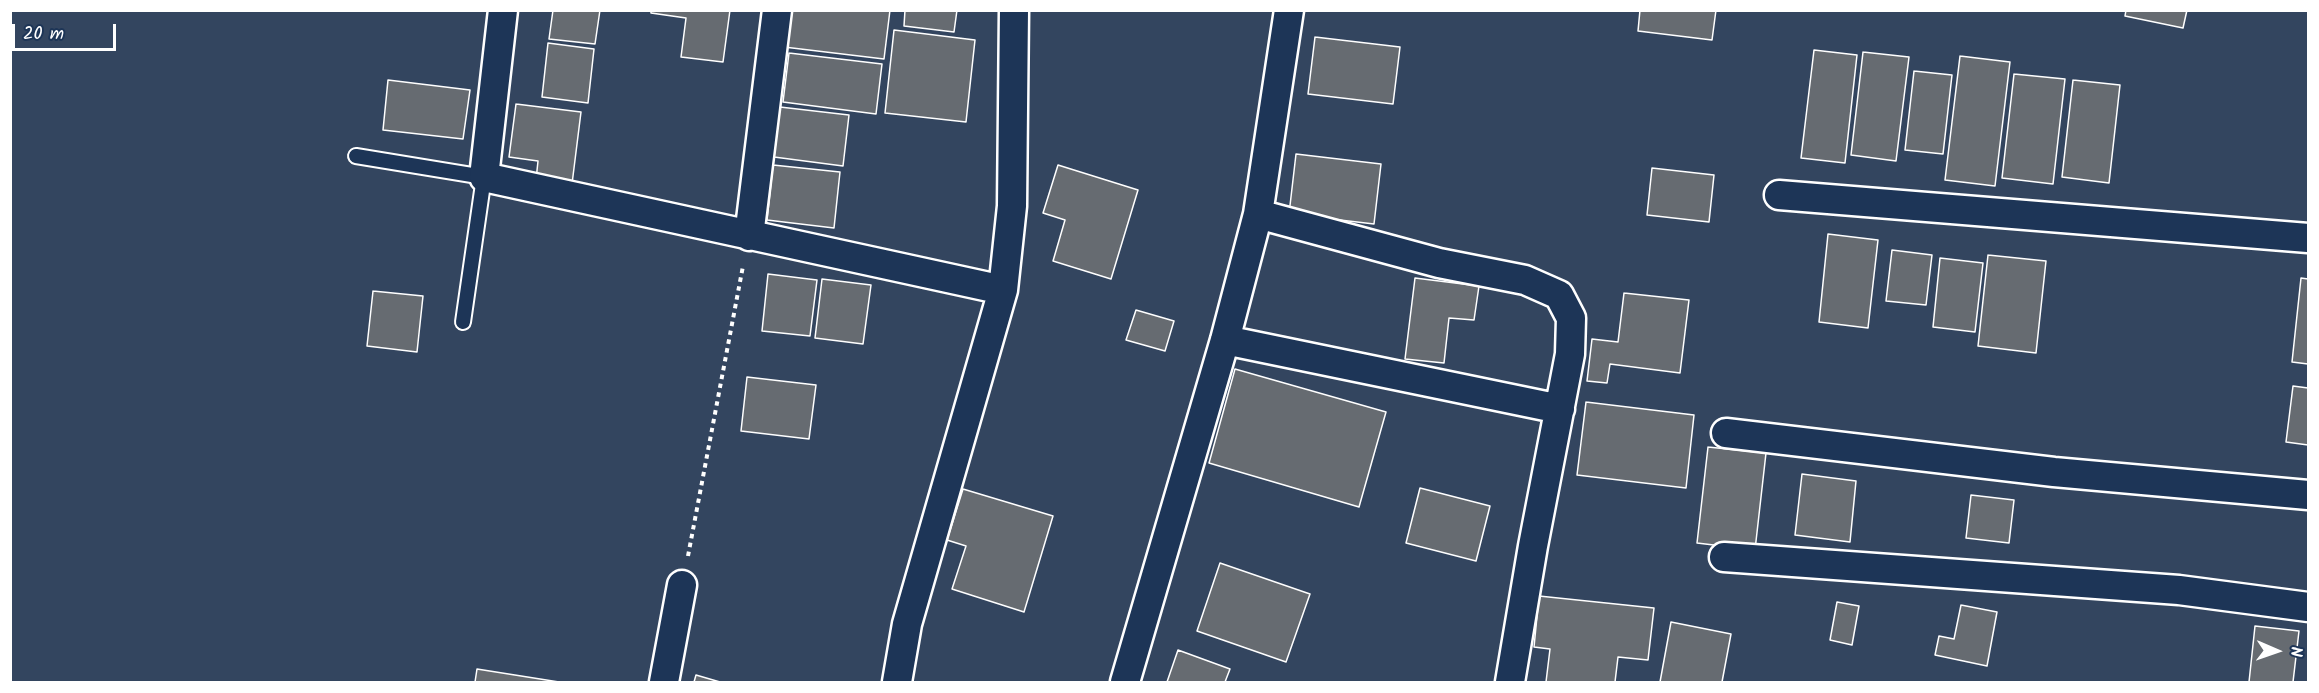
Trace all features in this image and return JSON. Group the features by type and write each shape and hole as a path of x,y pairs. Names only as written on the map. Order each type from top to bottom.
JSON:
{"street":[{"path":"503,10 484,177 1003,290"},
{"path":"749,236 777,10"},
{"path":"897,682 907,624 1003,290 1012,206 1014,10"},
{"path":"1125,682 1225,340 1258,214 1289,10"},
{"path":"1779,195 2308,238"},
{"path":"1258,214 1439,263 1525,280 1559,295 1571,318 1570,354 1533,546 1510,682"},
{"path":"1225,340 1560,409"},
{"path":"1726,433 2054,472 2308,495"},
{"path":"1724,557 2179,590 2308,607"},
{"path":"664,682 682,585"}],"lane":[{"path":"356,156 484,177 463,322"}],"path":[{"path":"682,585 749,236"}],"building":[{"path":"553,10 600,10 595,44 549,39"},
{"path":"651,10 730,10 723,62 681,57 686,18 651,13"},
{"path":"788,10 890,10 884,59 784,47"},
{"path":"905,10 957,10 954,32 904,26"},
{"path":"1640,10 1716,10 1712,40 1638,31"},
{"path":"2126,10 2187,10 2183,28 2125,16"},
{"path":"894,30 975,40 966,122 885,113"},
{"path":"1315,37 1400,47 1393,104 1308,94"},
{"path":"548,43 594,49 588,103 542,97"},
{"path":"1814,50 1857,55 1845,163 1801,158"},
{"path":"1863,52 1909,57 1896,161 1851,155"},
{"path":"789,53 882,64 876,114 783,102"},
{"path":"1960,56 2010,62 1995,186 1945,180"},
{"path":"1914,71 1952,75 1943,154 1905,150"},
{"path":"2014,74 2065,79 2053,184 2002,178"},
{"path":"388,80 470,90 463,139 383,130"},
{"path":"2073,80 2120,85 2109,183 2062,177"},
{"path":"516,104 581,112 572,184 536,180 538,161 509,157"},
{"path":"780,107 849,115 843,166 774,157"},
{"path":"1296,154 1381,164 1374,224 1289,214"},
{"path":"773,165 840,172 834,228 767,220"},
{"path":"1058,165 1138,190 1111,279 1053,261 1065,220 1043,213"},
{"path":"1652,168 1714,175 1709,222 1647,215"},
{"path":"1828,234 1878,240 1868,328 1819,322"},
{"path":"1892,250 1932,255 1926,305 1886,301"},
{"path":"1988,255 2046,261 2036,353 1978,346"},
{"path":"1940,258 1983,263 1975,332 1933,327"},
{"path":"768,274 817,280 810,336 762,331"},
{"path":"1415,278 1479,286 1474,320 1449,318 1444,363 1405,359"},
{"path":"2301,278 2308,279 2308,364 2292,362"},
{"path":"822,279 871,285 863,344 815,338"},
{"path":"373,291 423,296 417,352 367,346"},
{"path":"1624,293 1689,300 1680,373 1610,364 1607,383 1587,381 1592,339 1618,342"},
{"path":"1136,310 1174,321 1165,351 1126,340"},
{"path":"1235,369 1386,412 1359,507 1209,463"},
{"path":"747,377 816,385 809,439 741,431"},
{"path":"2293,386 2308,388 2308,445 2286,442"},
{"path":"1586,402 1694,415 1686,488 1577,475"},
{"path":"1708,447 1766,453 1755,550 1697,543"},
{"path":"1802,474 1856,481 1850,542 1795,535"},
{"path":"1420,488 1490,506 1476,561 1406,543"},
{"path":"963,489 1053,516 1024,612 952,589 966,546 947,540"},
{"path":"1971,495 2014,500 2009,543 1966,538"},
{"path":"1220,563 1310,594 1286,662 1197,631"},
{"path":"1539,596 1654,608 1648,660 1618,657 1615,682 1546,682 1550,649 1534,647"},
{"path":"1837,602 1859,606 1852,645 1830,640"},
{"path":"1961,605 1997,612 1987,666 1935,655 1939,636 1954,639"},
{"path":"1671,622 1731,634 1722,682 1660,682"},
{"path":"2255,626 2299,631 2293,682 2249,682"},
{"path":"1178,650 1230,669 1225,682 1167,682"},
{"path":"477,669 559,682 475,682"},
{"path":"696,675 720,682 694,682"}]}
